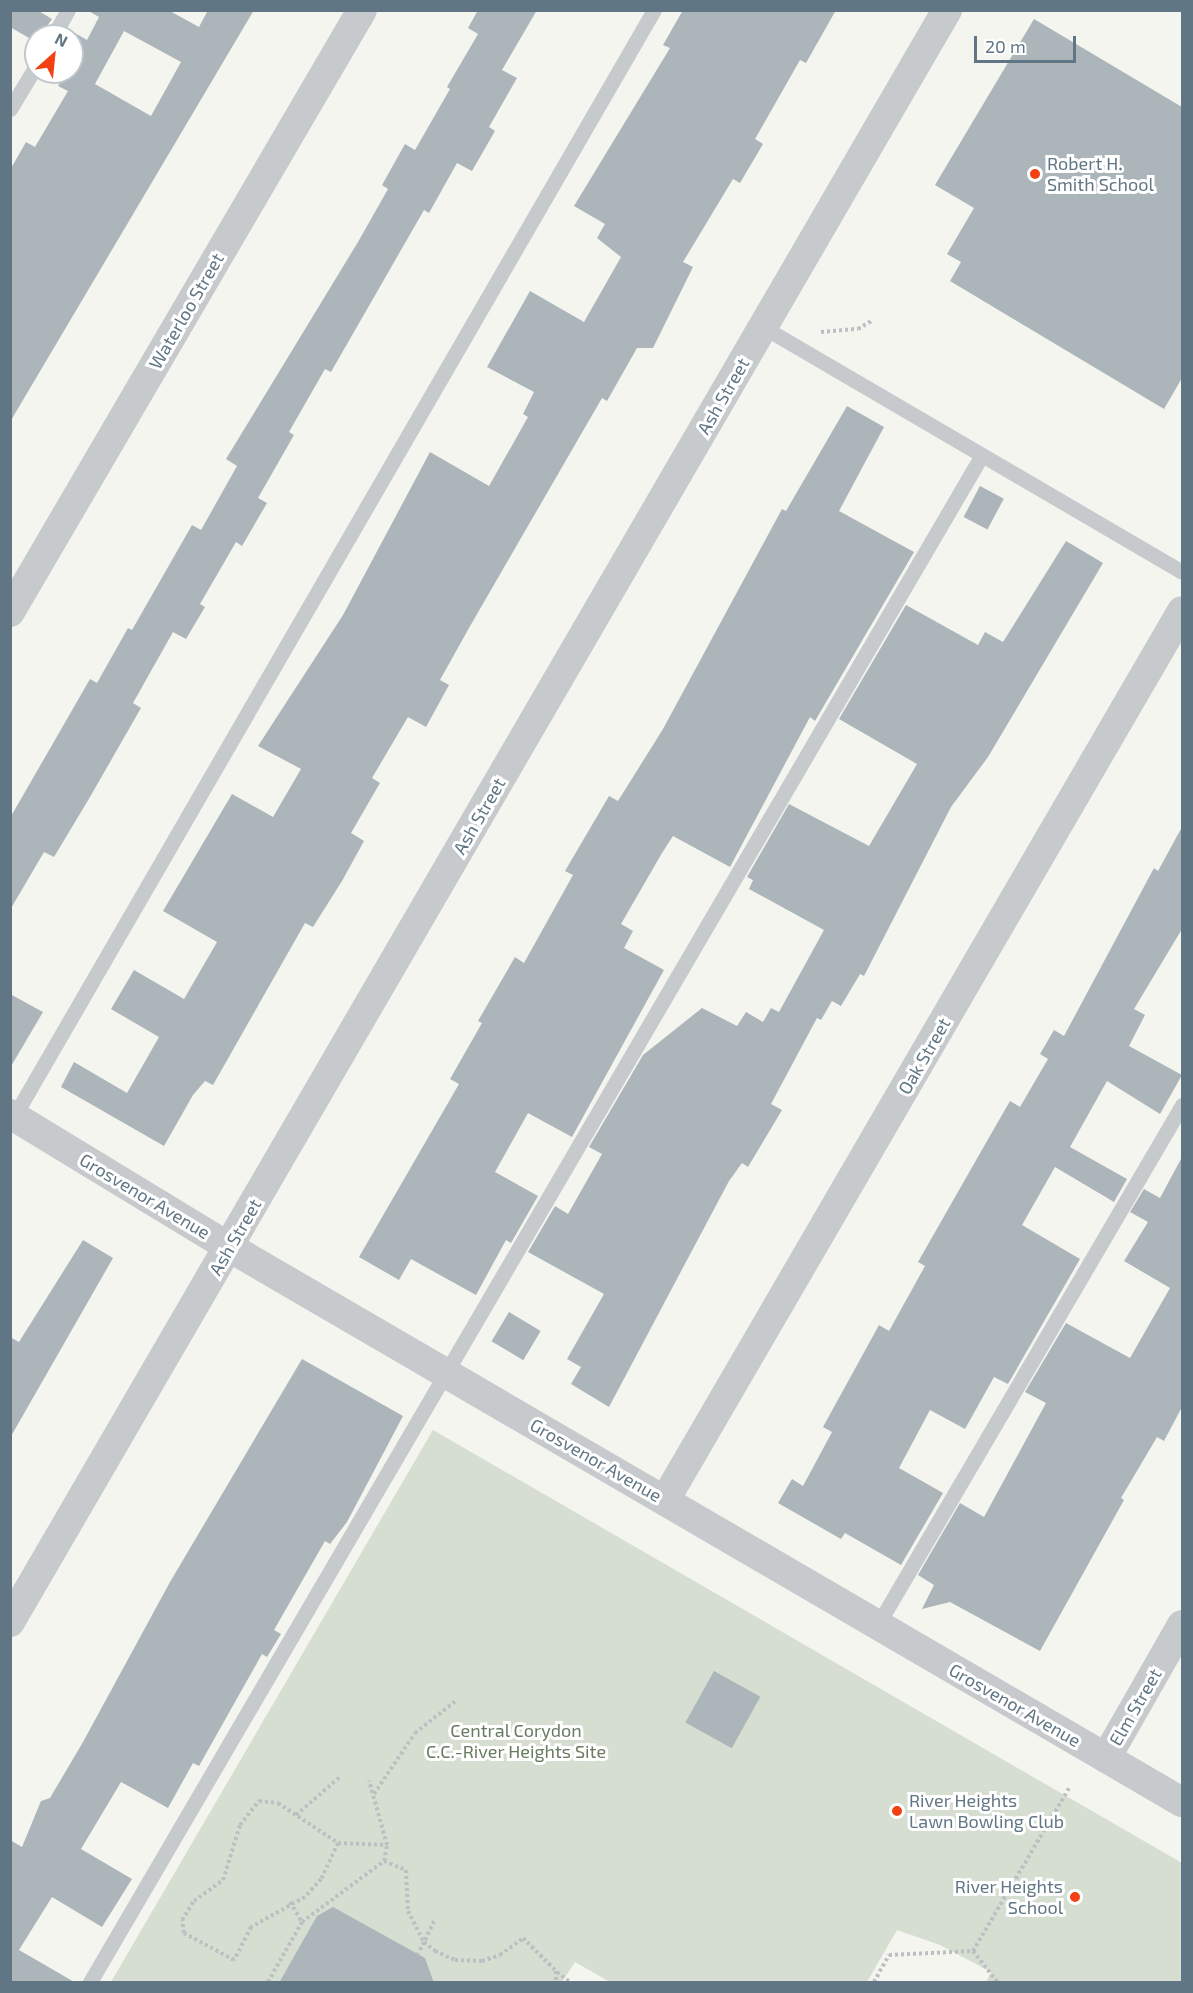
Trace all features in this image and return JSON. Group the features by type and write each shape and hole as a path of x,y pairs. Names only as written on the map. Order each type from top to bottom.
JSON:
{"street":[{"name":"Waterloo Street","path":"10,612 362,10"},
{"name":"Ash Street","path":"10,1622 946,10"},
{"name":"Oak Street","path":"665,1500 1182,611"},
{"name":"Grosvenor Avenue","path":"12,1118 229,1247 1182,1802"},
{"name":"Elm Street","path":"1106,1758 1182,1625"}],"lane":[{"path":"60,24 68,10"},
{"path":"12,1118 654,10"},
{"path":"10,109 25,84"},
{"path":"763,327 1182,572"},
{"path":"90,1983 982,455"},
{"path":"878,1626 1182,1105"}],"path":[{"path":"817,332 858,329 873,320"},
{"path":"374,1794 415,1733 457,1700"},
{"path":"296,1815 341,1776"},
{"path":"268,1983 302,1922 384,1861 387,1845 369,1780"},
{"path":"973,1951 1069,1788"},
{"path":"338,1843 321,1879 305,1897 290,1902 251,1928 234,1960 184,1933 182,1920 194,1901 223,1880 248,1809 259,1801 278,1803 338,1843 387,1845"},
{"path":"384,1861 406,1870 408,1911 424,1941 435,1951 469,1962 500,1955 523,1938 570,1983"},
{"path":"290,1902 302,1922"},
{"path":"418,1954 434,1921"},
{"path":"873,1983 890,1955 973,1951"},
{"path":"973,1951 997,1983"},
{"path":"556,1971 556,1983"}],"green space":[{"name":"Central Corydon C.C.-River Heights Site","path":"433,1430 1182,1863 1182,1982 986,1982 991,1972 940,1945 897,1930 867,1982 610,1982 575,1962 562,1982 111,1982"}],"building":[{"path":"10,10 37,10 52,19 49,24 24,24 24,35 10,27"},
{"path":"87,10 168,10 199,27 208,10 254,10 10,422 10,170 26,142 35,147 68,91 58,86 59,84 84,84 84,38 87,40 99,17","holes":["124,31 181,62 151,116 95,84"]},
{"path":"478,10 537,10 502,70 517,78 489,127 495,131 472,171 457,163 429,213 424,210 331,372 325,369 289,432 294,435 258,498 267,503 242,546 236,542 200,604 205,607 186,639 173,632 133,703 141,708 90,797 54,857 44,852 10,910 10,818 90,679 97,683 128,628 132,630 192,525 201,530 237,466 226,459 358,242 388,189 382,185 405,144 415,150 450,89 447,87 478,34 468,28"},
{"path":"683,10 836,10 806,63 800,60 755,139 763,144 740,183 733,179 683,262 693,267 653,348 637,348 607,401 602,398 469,628 440,680 449,685 426,727 408,717 372,778 380,783 351,833 364,841 342,881 313,927 305,923 213,1085 205,1081 193,1095 164,1146 61,1087 74,1062 127,1093 159,1037 111,1009 134,970 184,999 217,942 163,911 232,794 273,817 301,769 258,746 343,615 430,452 489,486 528,417 523,414 534,392 487,367 530,291 584,322 621,257 597,238 605,224 574,206 670,48 663,45"},
{"path":"1034,19 1182,107 1182,378 1164,409 950,281 961,262 947,254 974,208 935,185"},
{"path":"847,406 884,427 839,511 914,552 815,721 810,717 730,867 673,836 662,853 621,924 633,931 624,948 664,970 572,1137 528,1113 495,1172 538,1196 511,1243 506,1240 476,1295 411,1259 399,1280 359,1257 459,1084 450,1079 482,1023 478,1021 515,957 524,963 573,875 565,871 609,796 618,801 663,729 782,509 786,511"},
{"path":"980,486 1004,499 987,530 964,517"},
{"path":"1066,541 1103,563 988,757 951,807 864,976 860,974 841,1006 832,1001 821,1020 817,1018 771,1104 782,1110 748,1167 742,1163 729,1181 609,1407 571,1384 581,1367 567,1359 604,1294 528,1252 555,1206 568,1214 602,1154 589,1147 643,1055 702,1008 737,1026 746,1012 763,1022 771,1008 779,1012 824,930 749,889 753,880 747,877 789,804 869,846 917,764 839,719 906,605 978,645 985,632 1003,642"},
{"path":"1182,827 1182,929 1134,1009 1145,1015 1129,1046 1182,1075 1160,1114 1107,1081 1070,1147 1127,1179 1114,1202 1055,1167 1022,1225 1080,1259 1008,1384 994,1377 965,1429 930,1410 899,1468 943,1493 901,1565 845,1533 841,1539 778,1503 792,1479 803,1486 832,1432 823,1427 879,1325 889,1331 925,1266 918,1262 1010,1101 1020,1107 1048,1059 1040,1054 1054,1030 1064,1036 1154,868 1158,871"},
{"path":"10,994 43,1012 10,1068"},
{"path":"1182,1157 1182,1407 1164,1441 1157,1437 1121,1498 1124,1500 1040,1651 950,1602 922,1609 934,1585 918,1575 960,1503 984,1517 1046,1403 1025,1392 1066,1323 1130,1358 1170,1288 1124,1261 1148,1222 1130,1212 1144,1189 1160,1198"},
{"path":"83,1240 113,1258 10,1438 10,1337 19,1342"},
{"path":"509,1312 541,1331 523,1360 491,1341"},
{"path":"302,1359 403,1416 347,1522 330,1544 325,1541 274,1630 281,1634 267,1657 262,1654 199,1766 193,1763 168,1808 121,1782 81,1849 132,1879 102,1927 52,1897 19,1950 76,1983 10,1983 10,1840 22,1847 41,1801 50,1798 170,1582"},
{"path":"714,1671 760,1697 732,1748 685,1723"},
{"path":"333,1907 425,1958 434,1983 279,1983 317,1916"}],"place":[{"name":"Robert H. Smith School","path":"1035,174"},
{"name":"River Heights Lawn Bowling Club","path":"897,1811"},
{"name":"River Heights School","path":"1075,1897"}]}
